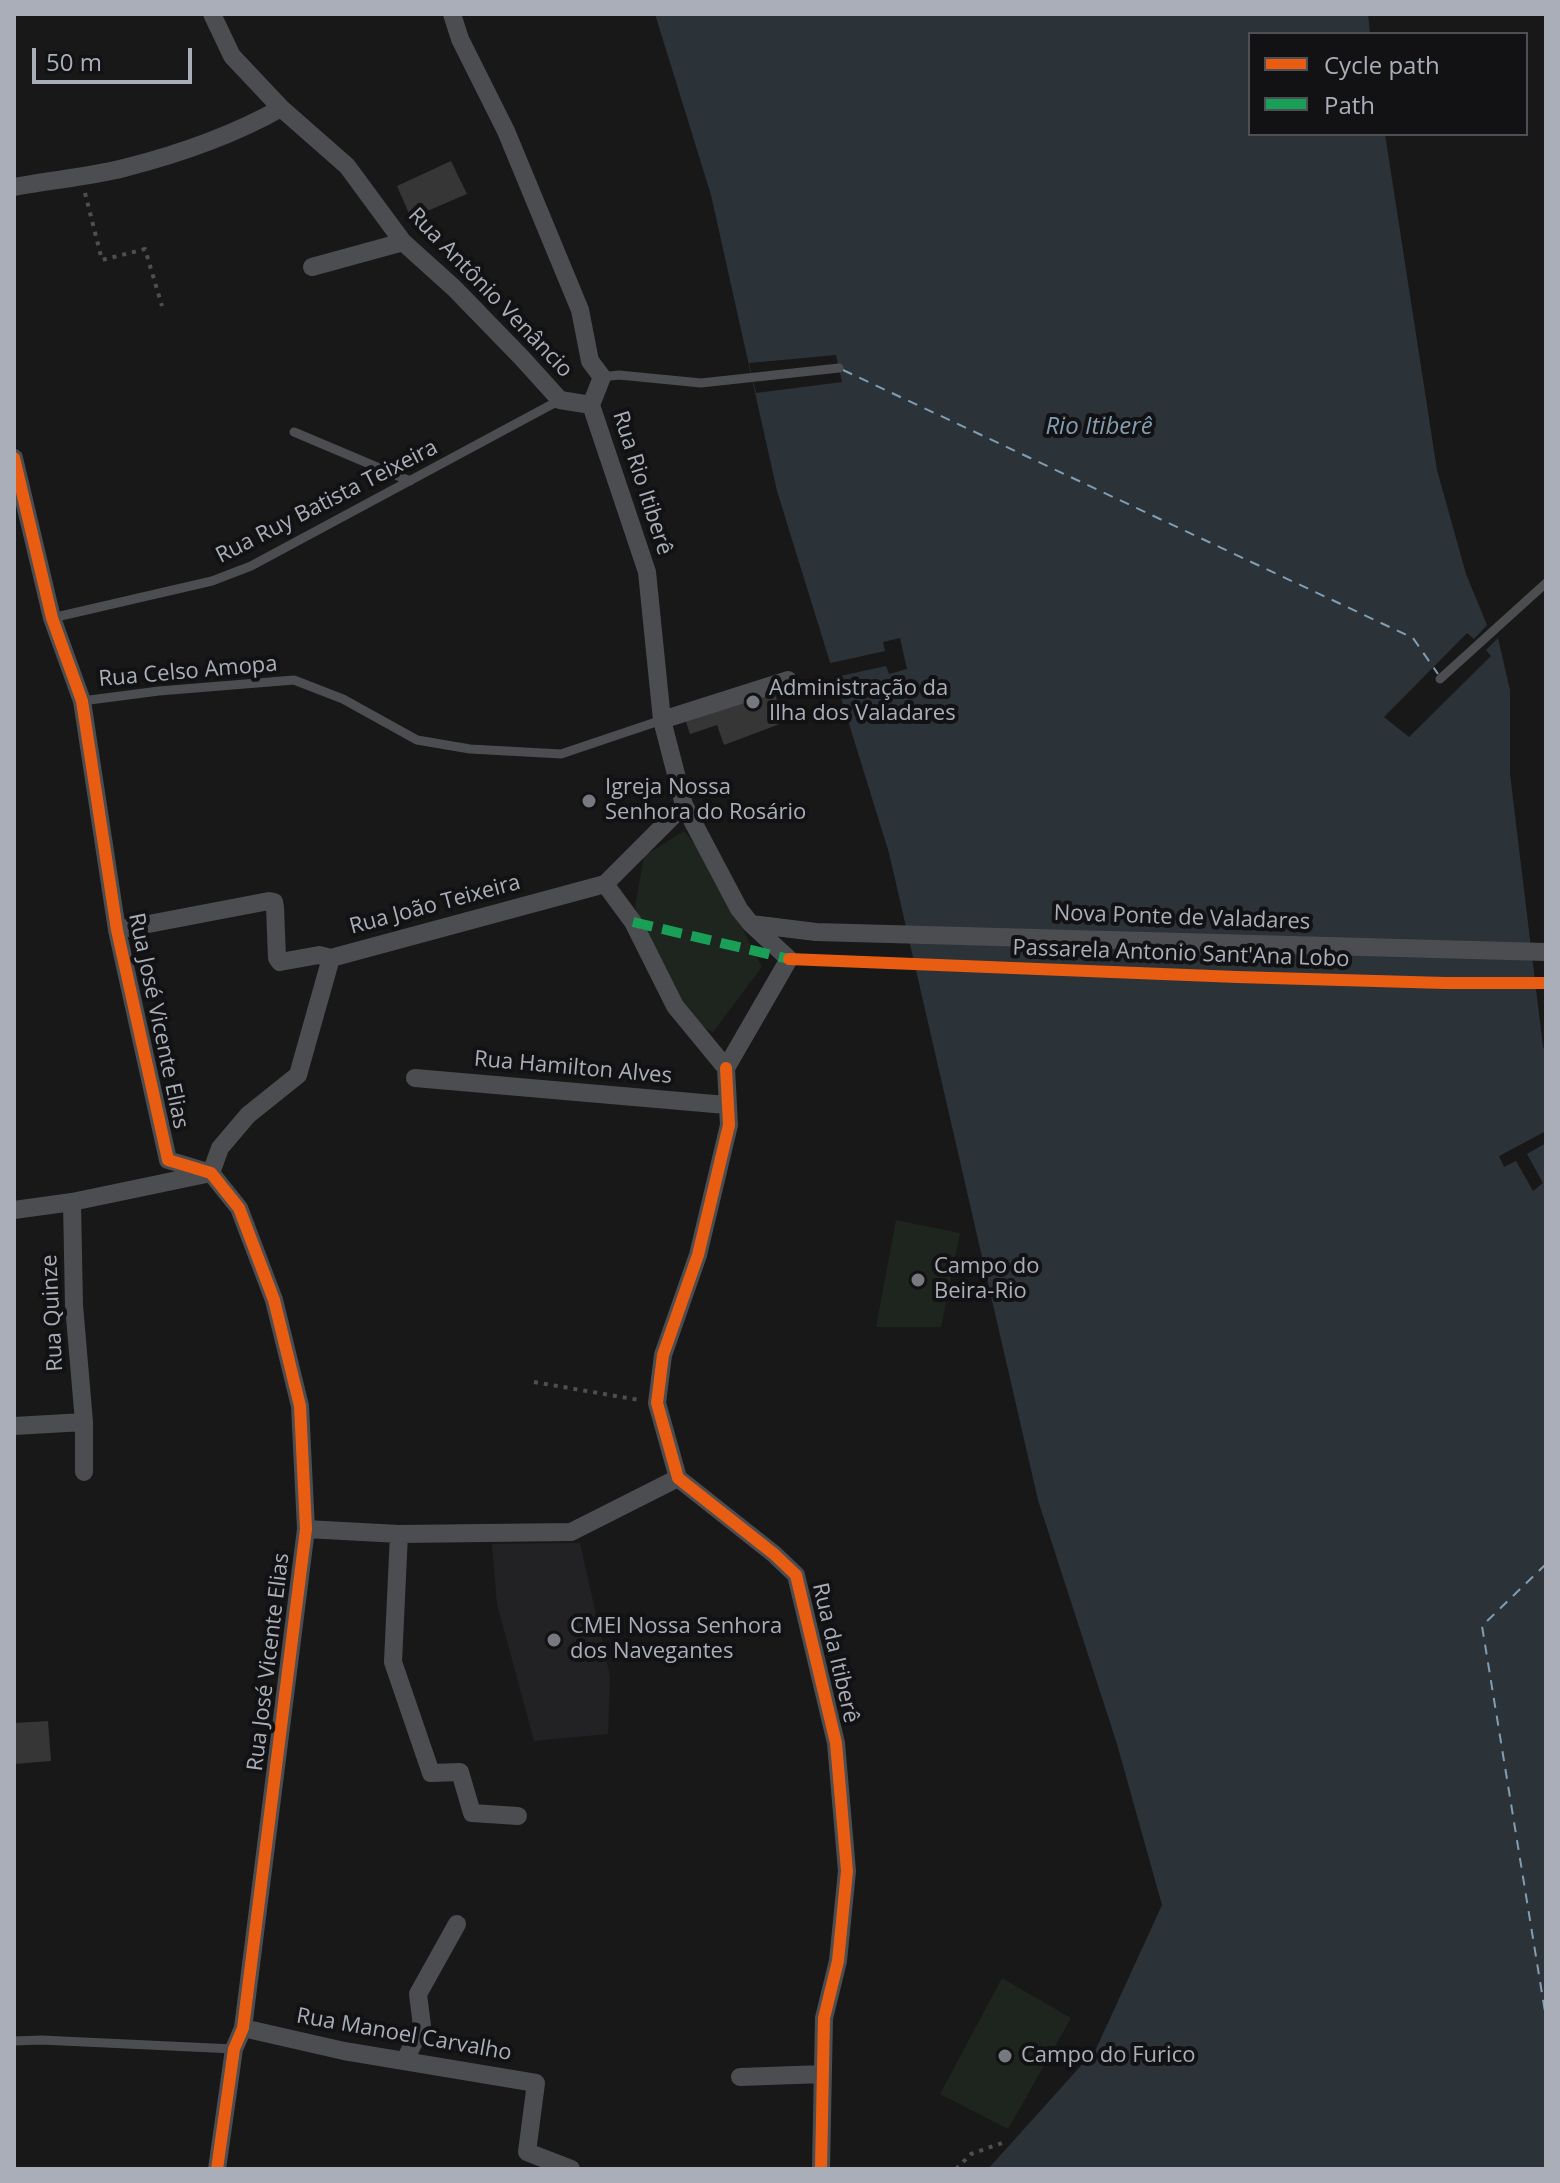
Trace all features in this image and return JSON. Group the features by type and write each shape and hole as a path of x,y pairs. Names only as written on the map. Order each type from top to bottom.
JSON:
{"street":[{"name":"Rua Antônio Venâncio","path":"212,14 232,56 281,108 347,166 403,242 454,288 560,400 591,405"},
{"path":"452,14 460,39 506,131 580,310 590,361 602,377"},
{"path":"14,187 123,168 215,141 281,108"},
{"path":"312,267 403,242"},
{"name":"Rua Rio Itiberê","path":"602,377 591,405 647,572 662,720 684,805 739,909 789,959 726,1068"},
{"name":"Rua José Vicente Elias","path":"14,458 52,618 82,701 117,930 168,1160 211,1173 239,1208 274,1300 300,1406 306,1529 243,2028 234,2049 217,2169"},
{"path":"662,720 788,680"},
{"name":"Rua João Teixeira","path":"211,1173 220,1148 248,1115 298,1075 331,958 605,884 684,805"},
{"path":"306,1529 399,1534 571,1532 678,1478 657,1403 663,1355 698,1255 729,1125 726,1068 675,1006 633,922 605,884"},
{"path":"117,930 269,901 274,902 275,907 277,958 280,962 319,955 331,958"},
{"name":"Nova Ponte de Valadares","path":"751,924 816,932 1546,952"},
{"name":"Rua Hamilton Alves","path":"415,1078 726,1105"},
{"path":"14,1210 72,1202 211,1173"},
{"name":"Rua Quinze","path":"72,1202 74,1305 84,1422 84,1472"},
{"path":"14,1426 84,1422"},
{"name":"Rua da Itiberê","path":"678,1478 796,1575 836,1743 847,1871 838,1961 824,2018 821,2169"},
{"path":"399,1534 393,1662 431,1773 460,1772 472,1813 518,1816"},
{"path":"405,2060 422,2026 418,1994 457,1924"},
{"name":"Rua Manoel Carvalho","path":"243,2028 344,2051 536,2083 527,2152 571,2169"},
{"path":"740,2077 823,2074"}],"lane":[{"path":"602,377 619,375 701,383 839,368"},
{"name":"Rua Ruy Batista Teixeira","path":"52,618 212,581 251,566 560,400"},
{"path":"294,432 410,481"},
{"path":"1440,679 1546,583"},
{"name":"Rua Celso Amopa","path":"82,701 294,680 343,699 417,740 470,749 561,754 662,720"},
{"path":"14,2041 234,2049"}],"path":[{"path":"81,175 102,260 145,249 162,306"},
{"path":"534,1382 657,1403"},
{"path":"956,2169 971,2154 1002,2143"}],"shaded area":[{"path":"684,831 709,862 762,967 713,1032 693,1023 662,978 635,907 644,856"},
{"name":"Campo do Beira-Rio","path":"896,1220 960,1233 941,1327 876,1327"},
{"name":"CMEI Nossa Senhora dos Navegantes","path":"580,1543 610,1676 608,1734 534,1741 497,1604 492,1544"},
{"name":"Campo do Furico","path":"1002,1978 1071,2018 1008,2129 940,2094"}],"water":[{"name":"Rio Itiberê","path":"655,14 1368,14 1370,32 1248,32 1248,136 1385,136 1437,470 1466,574 1487,625 1498,638 1510,690 1510,774 1543,1047 1546,1051 1546,2169 988,2169 1096,2049 1162,1905 1117,1744 1038,1500 889,853 777,491 711,195"}],"pier":[{"path":"836,355 842,382 756,393 749,363"},
{"path":"1487,625 1498,638 1486,650 1491,656 1409,737 1384,717 1467,633 1474,639"},
{"path":"900,638 907,669 889,674 886,666 831,678 826,664 885,651 883,642"},
{"path":"1546,1131 1546,1143 1527,1154 1543,1183 1533,1191 1516,1161 1504,1167 1499,1156"}],"building":[{"path":"451,161 467,194 411,218 397,186"},
{"name":"Administração da Ilha dos Valadares","path":"772,686 785,722 724,745 717,725 690,734 685,719"},
{"path":"48,1721 51,1761 14,1764 14,1723"}],"ferry route":[{"path":"843,370 1413,638 1438,674"},
{"path":"1546,1564 1482,1626 1546,2018"}],"marked path":[{"path":"633,922 789,959"}],"cycle path":[{"path":"14,458 52,618 82,701 117,930 168,1160 211,1173 239,1208 274,1300 300,1406 306,1529 243,2028 234,2049 217,2169"},
{"name":"Passarela Antonio Sant'Ana Lobo","path":"789,959 1237,977 1546,983"},
{"path":"726,1068 729,1125 698,1255 663,1355 657,1403 678,1478 796,1575 836,1743 847,1871 838,1961 824,2018 821,2169"}],"place":[{"name":"Administração da Ilha dos Valadares","path":"753,702"},
{"name":"Igreja Nossa Senhora do Rosário","path":"589,801"},
{"name":"Campo do Beira-Rio","path":"918,1280"},
{"name":"CMEI Nossa Senhora dos Navegantes","path":"554,1640"},
{"name":"Campo do Furico","path":"1005,2056"}]}
